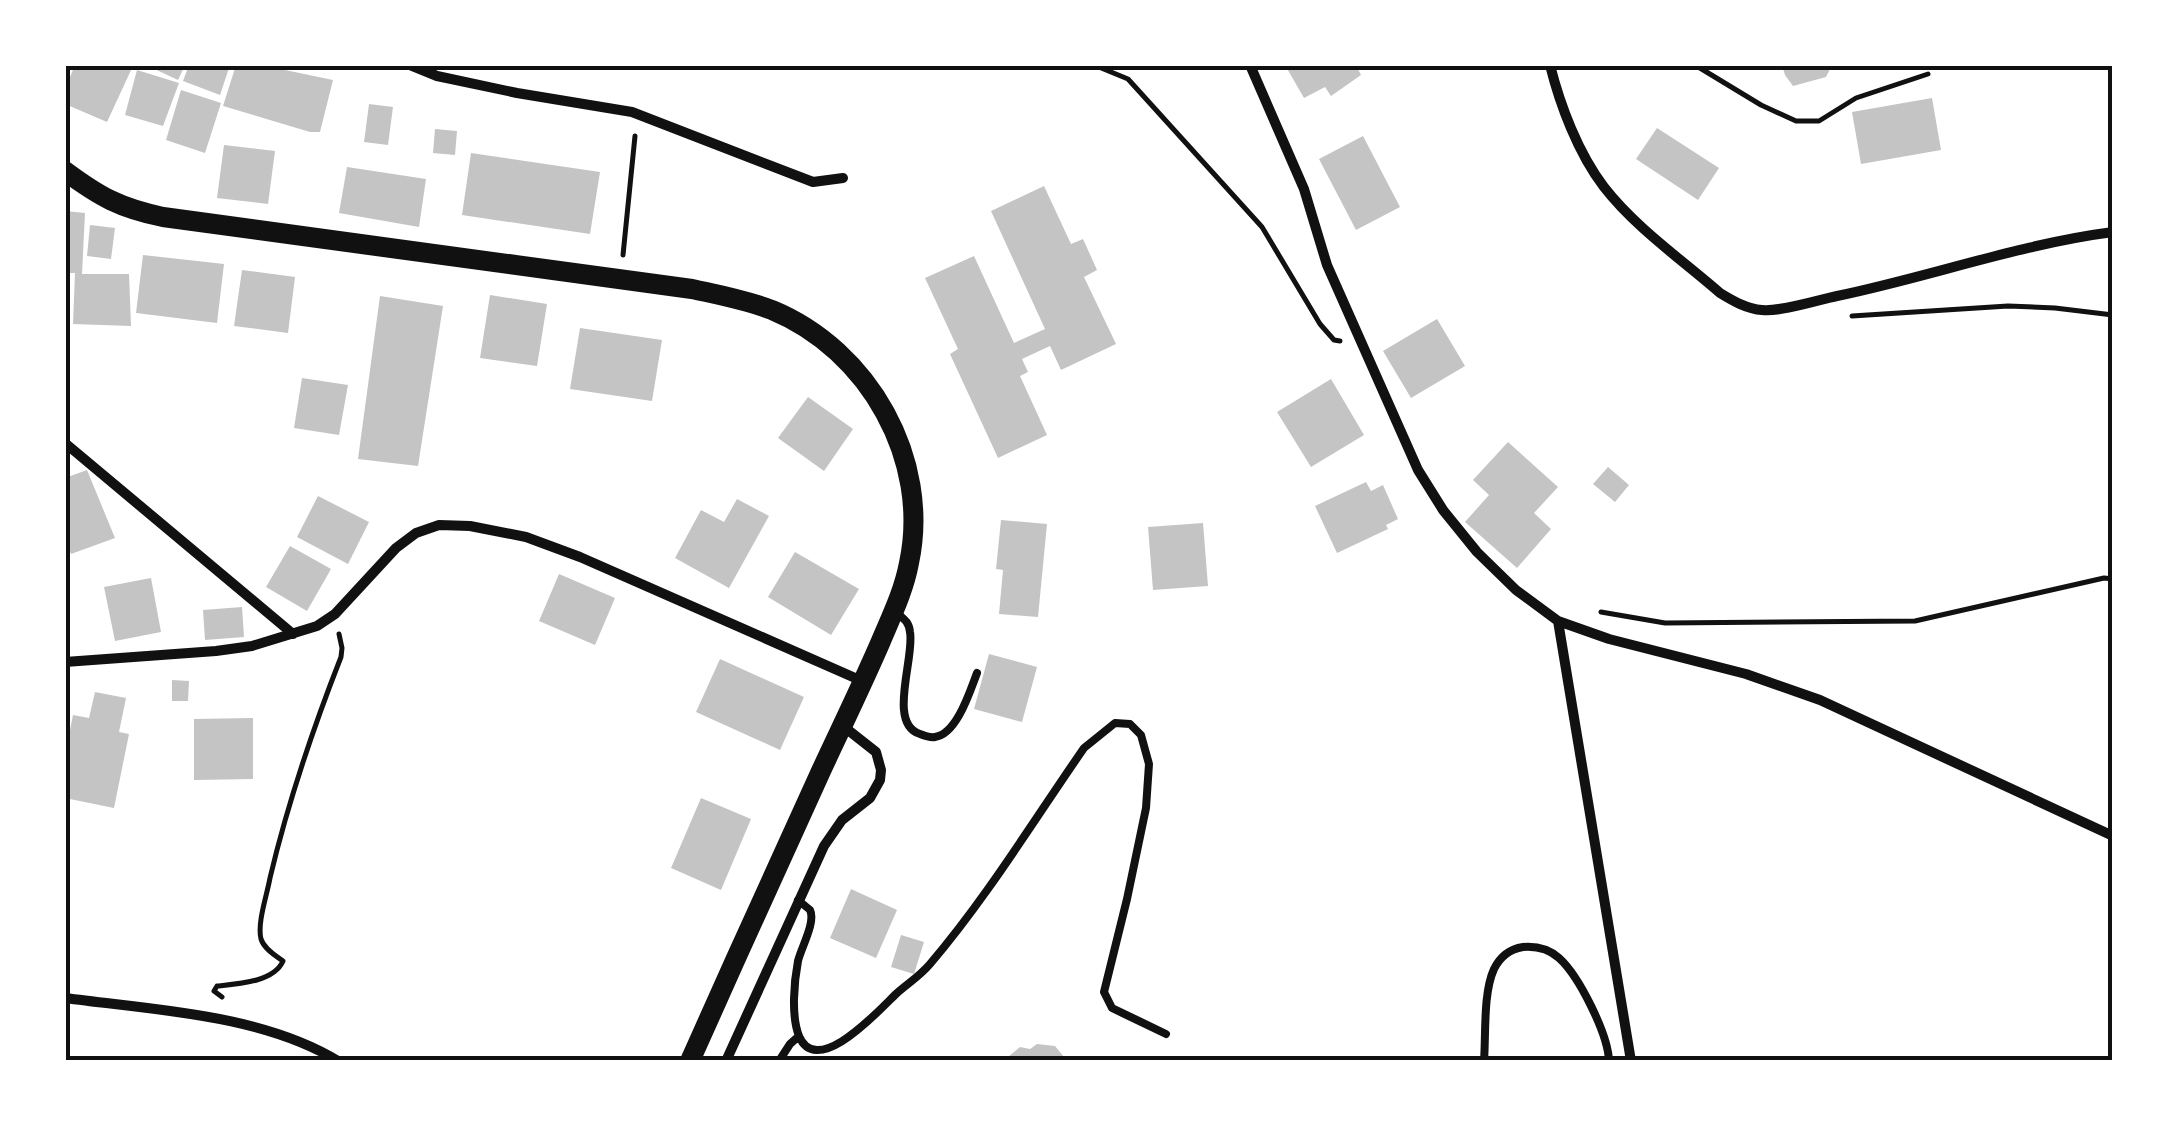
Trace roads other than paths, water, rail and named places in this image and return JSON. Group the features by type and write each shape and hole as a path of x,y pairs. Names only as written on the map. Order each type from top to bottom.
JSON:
{"main road":[{"path":"65,171 106,200 133,211 692,289 750,302 790,319 828,344 852,367 880,405 899,441 913,493 909,564 863,682 690,1061"}],"street":[{"path":"410,65 436,76 632,112 813,182 843,178"},
{"path":"1250,65 1304,189 1327,265 1418,470 1444,510 1516,590 1558,621 1608,639 1746,674 1820,700 2113,836"},
{"path":"1550,65 1558,99 1605,188 1633,218 1736,303 1763,311 1881,287 2056,241 2113,232"},
{"path":"65,444 292,634"},
{"path":"65,662 216,652 252,646 317,626 334,614 396,548 416,533 439,525 470,526 526,537 863,682"},
{"path":"1558,621 1630,1061"},
{"path":"726,1061 832,832 870,798 880,780 876,752 843,726"},
{"path":"65,998 258,1028 313,1047 338,1061"}],"lane":[{"path":"894,610 908,622 912,635 904,712 912,732 932,738 942,734 963,709 976,673"},
{"path":"798,900 811,916 795,982 799,1036 812,1049 829,1048 869,1022 926,969 1084,748 1115,723 1130,724 1142,735 1149,764 1128,899 1104,992 1112,1008 1166,1034"},
{"path":"1484,1061 1489,983 1495,966 1504,955 1532,946 1548,950 1562,960 1587,997 1602,1031 1609,1061"},
{"path":"779,1061 799,1036"}]}
